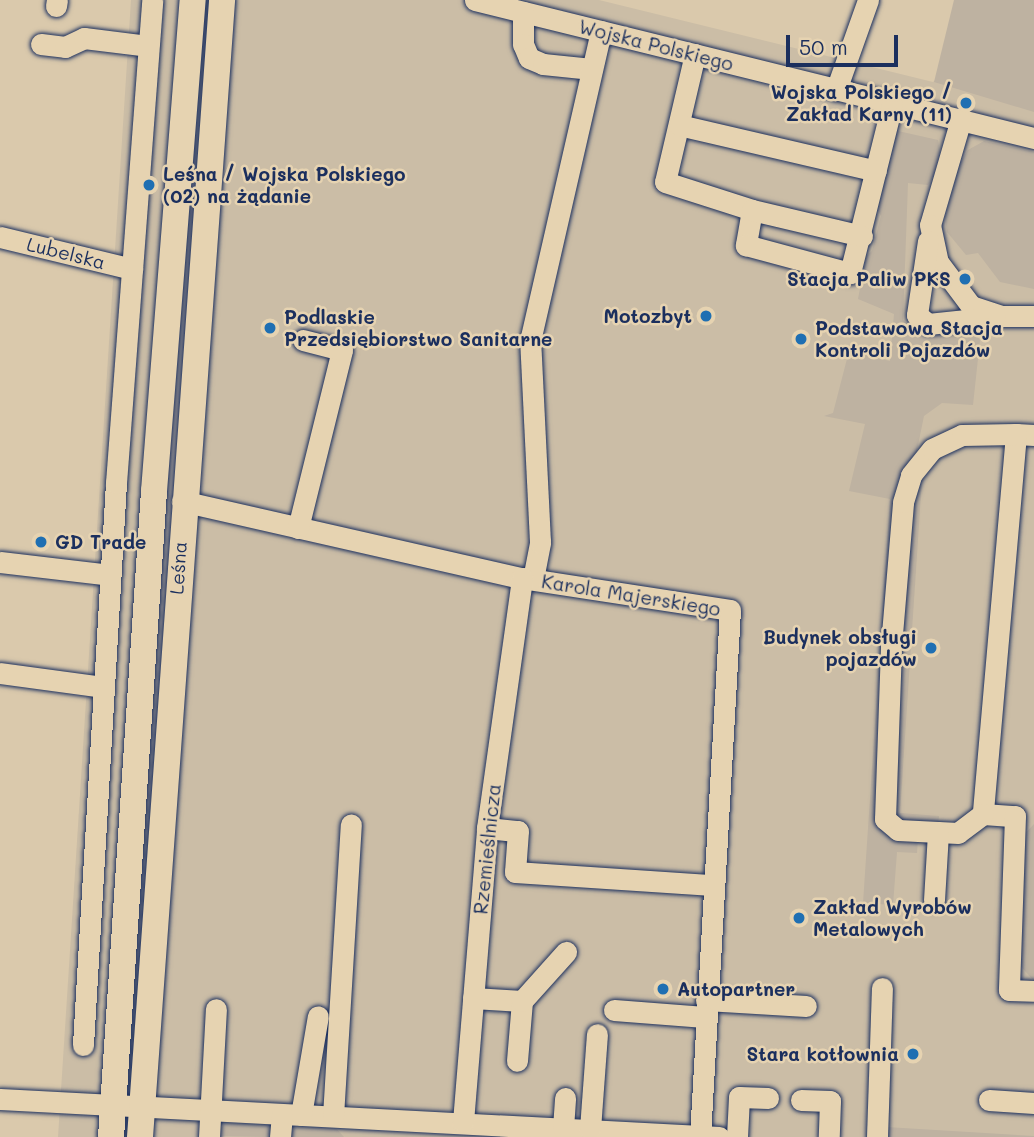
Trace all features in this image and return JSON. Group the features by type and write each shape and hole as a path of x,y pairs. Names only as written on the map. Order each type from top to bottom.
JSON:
{"main road":[{"name":"Leśna","path":"111,1137 154,491 193,0"},
{"name":"Leśna","path":"140,1137 183,501 222,0"}],"street":[{"path":"83,1045 110,575 152,0"},
{"name":"Wojska Polskiego","path":"475,0 1034,138"},
{"path":"836,90 867,0"},
{"path":"523,12 523,44 529,58 543,64 592,69"},
{"name":"Rzemieślnicza","path":"463,1122 487,828 527,579 540,542 530,341 601,31"},
{"path":"41,44 65,47 84,38 148,46"},
{"path":"695,54 665,181 752,210 862,236"},
{"path":"752,210 746,245 850,273 862,236 892,104"},
{"path":"961,119 930,225 917,315 928,324 1001,316 1034,316"},
{"path":"678,125 876,171"},
{"path":"930,225 938,262 971,306 1001,316"},
{"name":"Lubelska","path":"0,237 132,269"},
{"path":"299,528 342,350 303,340"},
{"path":"984,814 1025,434 962,435 932,449 911,475 903,502 883,812 898,830 958,833 984,814 1024,817 1009,990 1034,990"},
{"name":"Karola Majerskiego","path":"183,501 527,579 730,610 705,1008 706,1137"},
{"path":"0,562 110,575"},
{"path":"0,673 103,687"},
{"path":"346,1123 351,825"},
{"path":"487,828 518,831 515,872 713,885"},
{"path":"934,900 938,832"},
{"path":"517,1061 522,1002 566,952"},
{"path":"877,1137 882,988"},
{"path":"473,998 522,1002"},
{"path":"614,1010 806,1006"},
{"path":"209,1137 216,1009"},
{"path":"281,1137 291,1115 318,1016"},
{"path":"597,1034 598,1132"},
{"path":"737,1137 739,1097 768,1098"},
{"path":"563,1128 565,1098"},
{"path":"0,1099 115,1108 144,1107 291,1115 346,1123 463,1122 525,1131 563,1128 706,1137"},
{"path":"800,1100 831,1101 829,1137"},
{"path":"989,1100 1034,1103"}],"shaded area":[{"path":"131,0 599,0 933,82 1034,0 1034,1137 58,1137"},
{"path":"201,0 206,0 196,99 196,192 134,1052 141,927 140,861"},
{"path":"954,0 1034,0 1034,112 934,82"},
{"path":"898,131 938,140 942,164 928,185 908,183 903,320 916,331 977,336 980,340 973,405 942,403 924,416 917,450 922,479 900,813 939,816 938,825 919,825 917,853 897,852 893,905 863,903 890,499 849,491 865,424 824,416 833,413 849,351 890,361 894,314 858,299 866,256 872,251 881,216 877,209 894,133"},
{"path":"984,141 1034,152 1034,289 1000,282 978,253 966,255 947,232 945,217 959,165 968,150"},
{"path":"1034,824 1034,981 1015,960 1021,838"},
{"path":"225,1123 267,1125 273,1137 216,1136"},
{"path":"334,1126 344,1137 288,1137 295,1128"},
{"path":"886,1127 1034,1136 1034,1137 889,1137"}],"place":[{"name":"Wojska Polskiego / Zakład Karny (11)","path":"966,103"},
{"name":"Leśna / Wojska Polskiego (02) na żądanie","path":"149,185"},
{"name":"Stacja Paliw PKS","path":"965,279"},
{"name":"Motozbyt","path":"706,316"},
{"name":"Podlaskie Przedsiębiorstwo Sanitarne","path":"270,328"},
{"name":"Podstawowa Stacja Kontroli Pojazdów","path":"801,339"},
{"name":"GD Trade","path":"41,542"},
{"name":"Budynek obsługi pojazdów","path":"931,648"},
{"name":"Zakład Wyrobów Metalowych","path":"799,918"},
{"name":"Autopartner","path":"663,989"},
{"name":"Stara kotłownia","path":"913,1054"}]}
